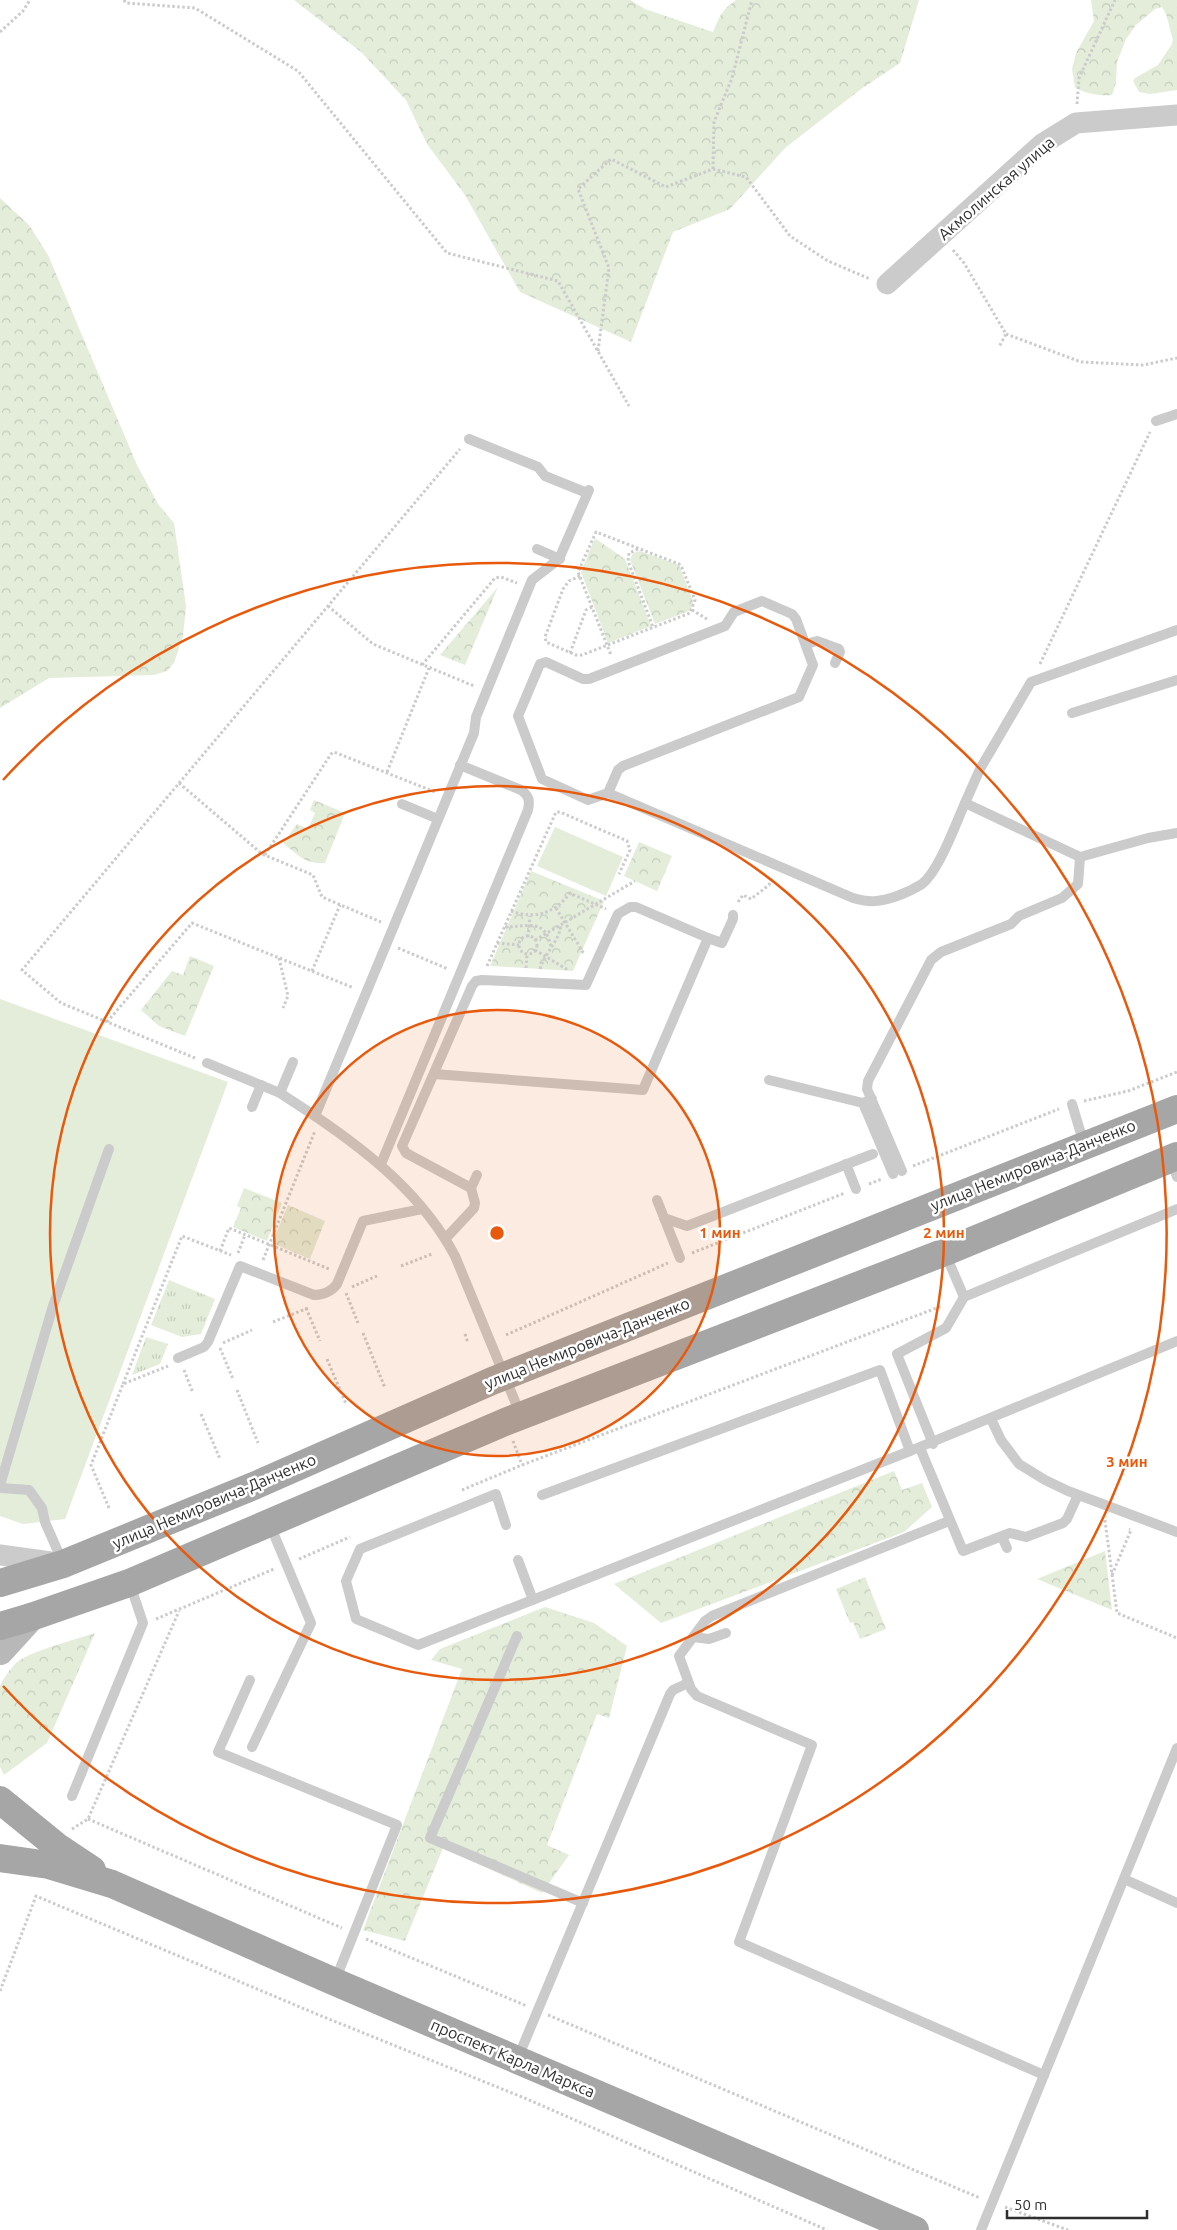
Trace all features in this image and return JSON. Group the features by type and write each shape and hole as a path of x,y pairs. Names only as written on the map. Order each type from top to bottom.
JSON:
{"main road":[{"name":"улица Немировича-Данченко","path":"0,1583 63,1564 256,1486 506,1376 1177,1108"},
{"path":"0,1626 129,1583 521,1416 1174,1164"},
{"path":"0,1651 31,1617"},
{"path":"0,1800 59,1848 112,1884"},
{"path":"0,1858 49,1865 112,1884"},
{"name":"проспект Карла Маркса","path":"112,1884 516,2060 915,2230"}],"street":[{"name":"Акмолинская улица","path":"887,284 1042,144 1076,123 1177,115"},
{"path":"0,1556 63,1564"}],"lane":[{"path":"1156,421 1177,414"},
{"path":"318,1118 366,993 474,734 476,717 532,580 560,559 588,492 545,476 538,467 469,439"},
{"path":"537,549 560,559"},
{"path":"608,793 618,770 623,766 799,697 814,665 806,644 795,616 762,601 734,612 725,626 586,680 546,662 540,664 519,712 519,720 542,779 588,800 608,793 853,898 868,902 880,902 908,892 923,883 935,868 980,769 1031,682 1177,630"},
{"path":"806,644 817,640 839,649 840,652 835,663"},
{"path":"1072,713 1177,680"},
{"path":"381,1164 530,801 521,790 460,765"},
{"path":"966,803 1080,857 1148,838 1177,833"},
{"path":"402,804 438,819"},
{"path":"897,1173 867,1101 868,1082 931,960 941,952 1011,924 1019,916 1062,898 1078,884 1080,857"},
{"path":"471,1188 403,1150 402,1146 472,986 476,981 583,986 588,982 618,914 630,907 636,907 722,943 733,919 734,911"},
{"path":"434,1074 643,1090 708,938"},
{"path":"280,1093 293,1062"},
{"path":"207,1063 280,1093 318,1118 381,1164 422,1209 446,1238 456,1256 521,1416"},
{"path":"768,1080 867,1101"},
{"path":"252,1108 261,1085"},
{"path":"1072,1104 1085,1145"},
{"path":"63,1564 45,1522 42,1508 29,1490 0,1486 53,1306 109,1149"},
{"path":"664,1218 687,1226 873,1154"},
{"path":"846,1164 856,1189"},
{"path":"446,1238 474,1208 475,1202 471,1188 476,1175"},
{"path":"657,1200 680,1258"},
{"path":"178,1363 204,1347 208,1342 240,1266 318,1295 334,1288 362,1221 422,1209"},
{"path":"933,1444 897,1354 946,1328 964,1298 1177,1209"},
{"path":"945,1252 964,1298"},
{"path":"506,1525 496,1494 360,1549 346,1581 356,1619 418,1645 933,1444 1177,1341"},
{"path":"542,1495 880,1370 915,1450 963,1551 1013,1533 1026,1537 1063,1524 1078,1495"},
{"path":"990,1420 1001,1440 1019,1464 1046,1480 1078,1495 1177,1532"},
{"path":"949,1521 712,1616 705,1621 679,1656 688,1683 697,1696 812,1746 739,1942 1044,2074"},
{"path":"252,1747 311,1623 270,1522"},
{"path":"1002,1537 1007,1548"},
{"path":"518,1560 533,1600"},
{"path":"72,1796 143,1623 129,1583"},
{"path":"692,1637 709,1639 726,1632"},
{"path":"517,1636 430,1838 583,1903"},
{"path":"250,1680 218,1752 397,1825 335,1982"},
{"path":"516,2060 670,1694 673,1690 688,1683"},
{"path":"981,2230 1177,1748"},
{"path":"1124,1879 1177,1903"}],"path":[{"path":"0,32 23,11 30,0"},
{"path":"124,0 126,3 195,8 298,71 447,253 558,281 629,406"},
{"path":"713,169 714,122 732,78 752,0"},
{"path":"1076,123 1079,78 1115,0"},
{"path":"598,352 609,268 578,189 610,159 666,187 713,169 746,177 790,236 828,261 864,278 887,284"},
{"path":"941,235 964,263 1006,334 1081,362 1143,365 1177,358"},
{"path":"999,347 1006,334"},
{"path":"1031,682 1156,421"},
{"path":"207,1063 60,1003 22,970 469,439"},
{"path":"580,576 569,582 563,589 545,638 546,642 582,655 607,645 653,627 690,613 695,602 681,566 596,532 579,568 580,576 592,607 607,645 616,668"},
{"path":"640,548 629,553 628,561 653,627"},
{"path":"422,665 495,578 501,577 529,588"},
{"path":"328,606 373,644 486,692"},
{"path":"564,670 585,612 592,607"},
{"path":"387,772 429,668"},
{"path":"265,855 331,754 338,752 447,797"},
{"path":"179,783 265,855 313,875 322,897 393,927"},
{"path":"481,981 556,812 560,812 627,841 630,850 620,874"},
{"path":"734,911 743,895 751,900 769,884 776,865"},
{"path":"535,940 635,881"},
{"path":"511,911 530,916 547,913 556,908 570,893 618,914"},
{"path":"312,971 340,905"},
{"path":"556,908 563,924 594,969"},
{"path":"528,937 530,916"},
{"path":"107,1022 192,923 366,993"},
{"path":"539,972 545,956 557,940 563,924"},
{"path":"504,928 529,925 540,928 546,933 551,947"},
{"path":"535,940 528,937 521,940 519,945 522,952 526,954 535,950"},
{"path":"535,940 535,950"},
{"path":"387,943 460,974"},
{"path":"497,943 519,945"},
{"path":"535,950 575,974"},
{"path":"279,957 288,996 283,1008"},
{"path":"506,1335 680,1258 1072,1104 1128,1091 1177,1072"},
{"path":"258,1272 318,1118"},
{"path":"220,1251 229,1228 341,1274"},
{"path":"109,1508 91,1465 182,1236 236,1258"},
{"path":"402,1266 432,1254"},
{"path":"358,1323 345,1290 377,1276"},
{"path":"459,1492 522,1465 964,1298"},
{"path":"306,1308 320,1341"},
{"path":"213,1347 252,1330"},
{"path":"363,1333 385,1388"},
{"path":"464,1334 468,1343"},
{"path":"219,1344 233,1379"},
{"path":"327,1359 346,1404"},
{"path":"123,1384 178,1363 193,1393"},
{"path":"237,1390 258,1443"},
{"path":"201,1414 220,1459"},
{"path":"1073,1505 1114,1522"},
{"path":"1105,1519 1116,1613 1177,1638"},
{"path":"1112,1576 1131,1530 1122,1526"},
{"path":"143,1623 179,1610 359,1534"},
{"path":"72,1829 88,1819 179,1610"},
{"path":"88,1819 992,2203 1068,2230"},
{"path":"0,1991 36,1896 319,2015 522,2097 827,2230"}],"green space":[{"path":"294,0 630,0 645,9 713,32 721,14 736,0 919,0 900,63 861,89 785,148 730,209 673,232 631,342 520,292 465,195 427,144 406,100 361,52"},
{"path":"1091,0 1177,0 1177,90 1150,94 1139,92 1133,81 1158,65 1172,44 1173,40 1166,14 1162,7 1155,9 1136,25 1126,39 1117,62 1116,83 1112,95 1092,94 1075,87 1072,69 1076,53 1094,21"},
{"path":"0,198 29,225 48,255 137,465 158,504 174,523 186,606 183,636 174,663 167,671 154,675 49,678 0,708"},
{"path":"596,539 625,559 651,626 608,643 581,572"},
{"path":"640,551 679,565 693,601 689,611 655,624 630,560 633,553"},
{"path":"498,587 465,665 440,655"},
{"path":"314,800 345,813 325,863 306,860 283,843 297,824 308,829 315,813 310,810"},
{"path":"555,827 623,857 606,896 537,866"},
{"path":"639,842 672,856 657,891 624,876"},
{"path":"531,871 604,901 573,971 490,966"},
{"path":"190,956 214,966 185,1036 159,1026 141,1010 172,971 183,975"},
{"path":"0,999 228,1082 65,1519 23,1524 0,1516"},
{"path":"244,1188 282,1203 267,1241 233,1227 241,1208 237,1206"},
{"path":"288,1205 325,1221 310,1259 272,1243"},
{"path":"169,1280 215,1299 201,1334 182,1337 151,1325"},
{"path":"146,1337 168,1344 160,1364 132,1375"},
{"path":"894,1471 902,1490 922,1483 932,1507 904,1532 661,1623 614,1584"},
{"path":"1105,1551 1112,1610 1037,1579"},
{"path":"865,1577 886,1629 860,1639 853,1622 850,1623 836,1589"},
{"path":"545,1607 594,1623 627,1646 609,1718 597,1714 547,1845 569,1855 542,1893 443,1848 405,1941 363,1930 462,1669 431,1660 440,1649"},
{"path":"95,1633 47,1743 4,1775 0,1767 0,1686 5,1677 11,1668 23,1658"}]}
